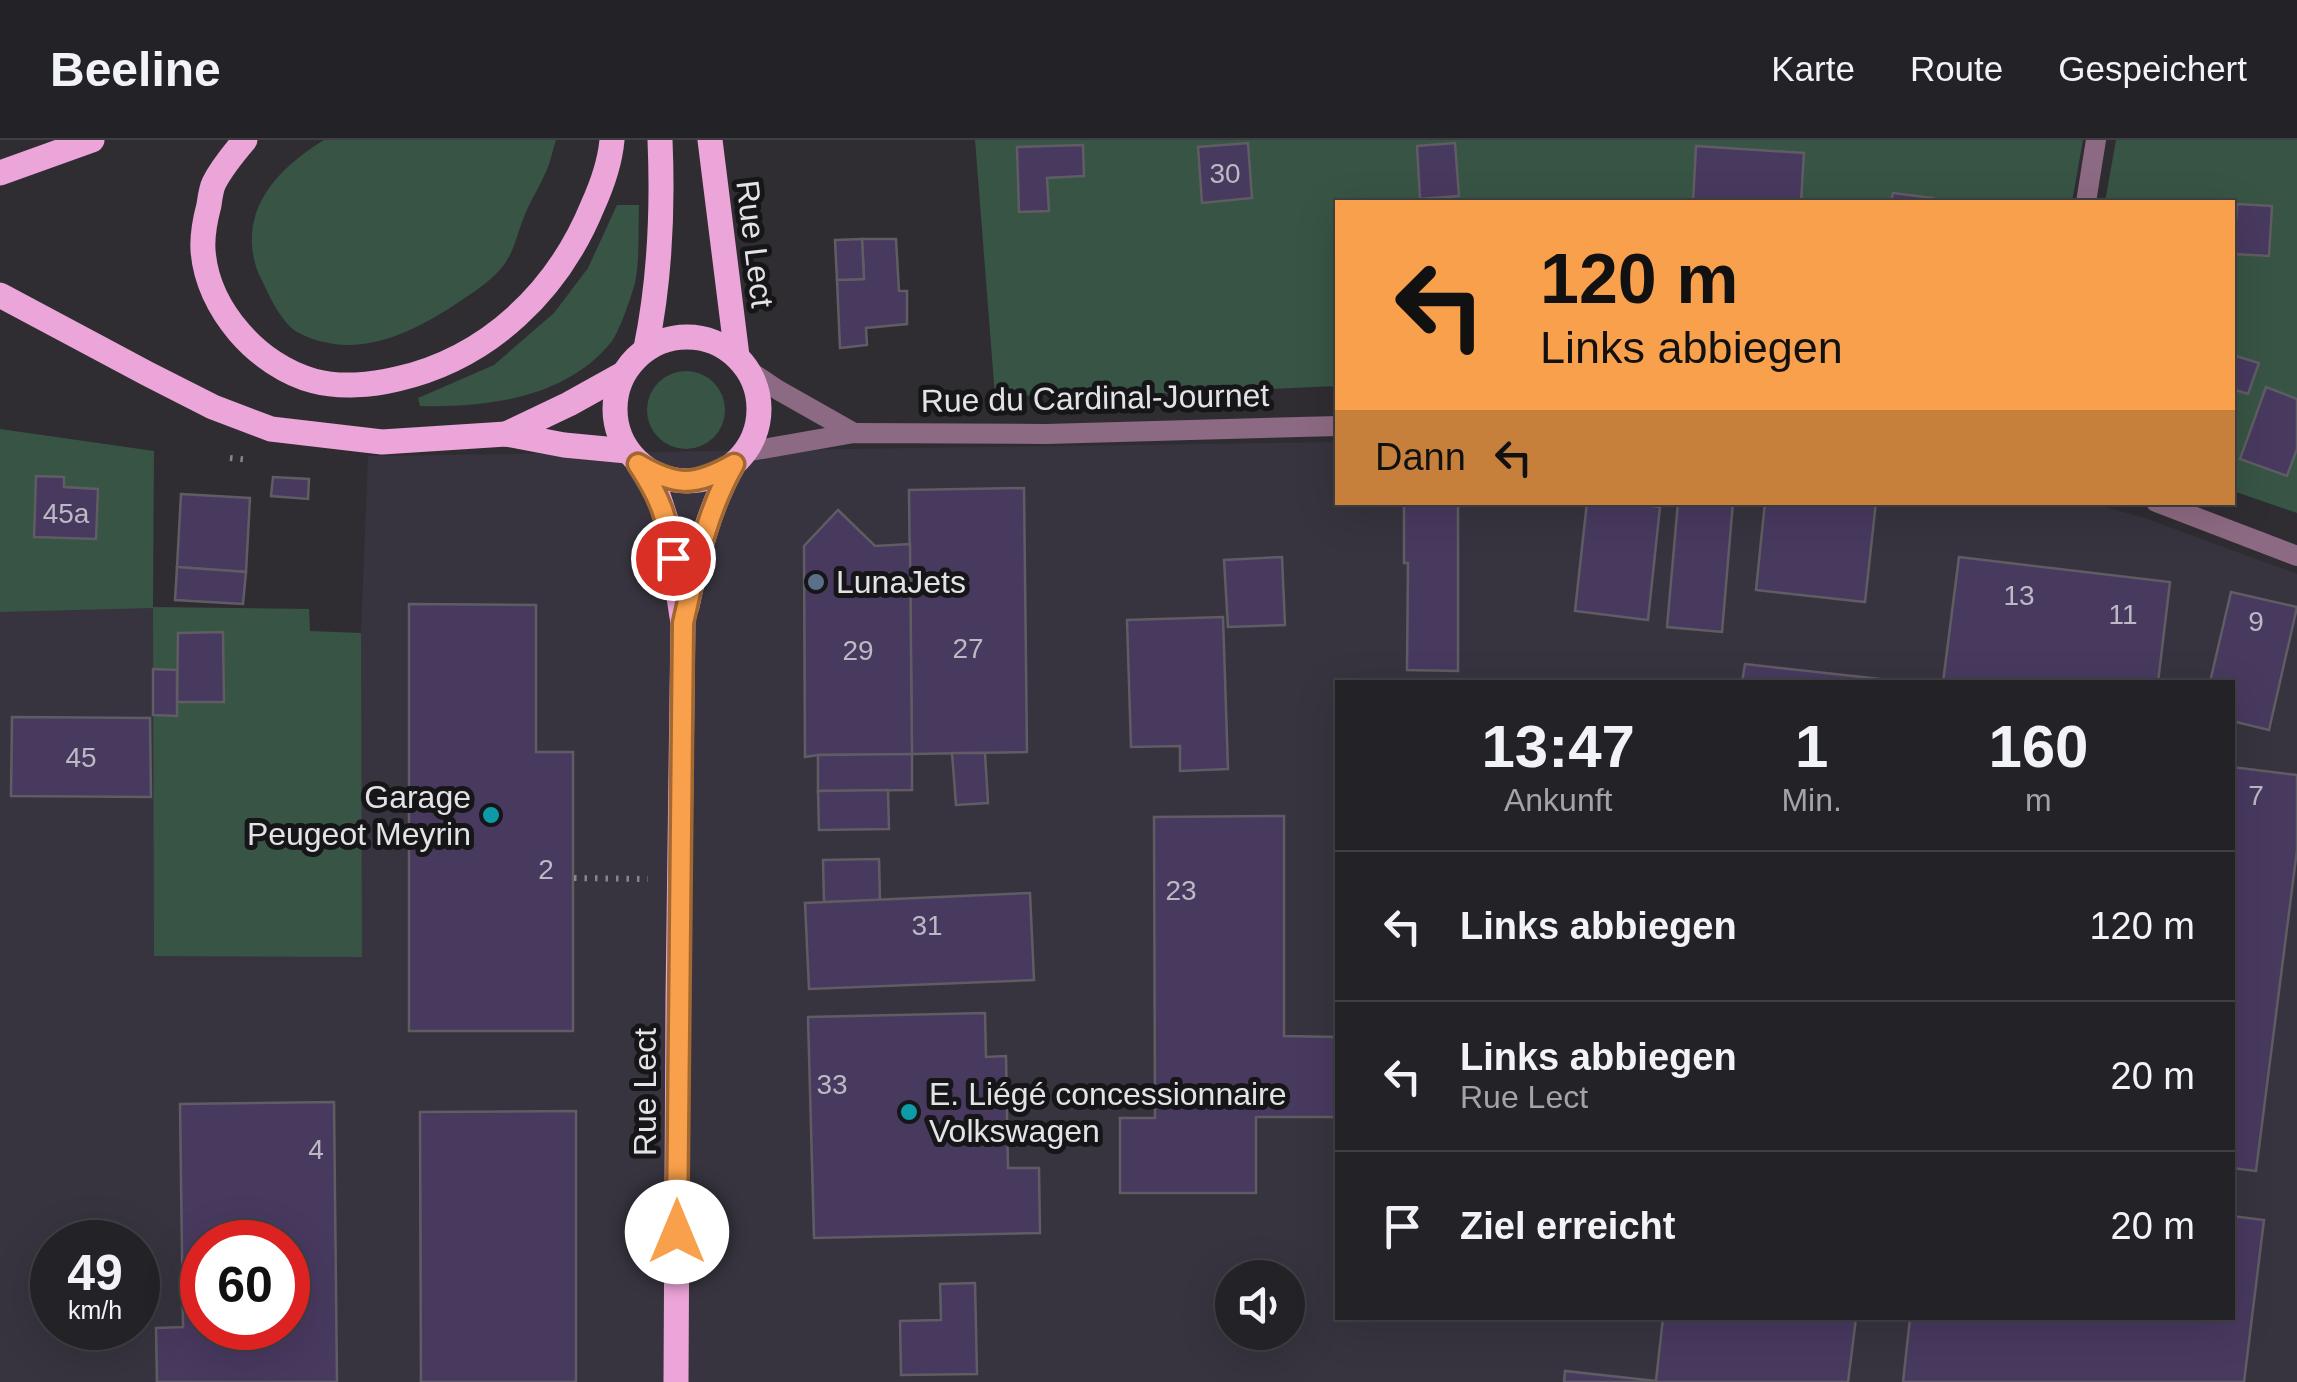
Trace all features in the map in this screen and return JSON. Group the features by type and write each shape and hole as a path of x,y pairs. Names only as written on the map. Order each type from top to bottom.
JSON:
{"main road":[{"path":"0,173 92,140"},
{"path":"246,140 213,184 206,216 203,253 215,293 242,336 264,356 314,381 342,384 380,383 410,376 448,363 497,334 557,274 582,234 601,188 612,140"},
{"path":"646,348 658,268 660,140"},
{"name":"Rue Lect","path":"710,140 743,363"},
{"path":"0,295 213,407 271,429 382,442 506,434 633,457"},
{"path":"693,336 717,342 743,363 756,386 759,403 754,438 739,458 711,477 686,482 660,477 633,457 618,433 614,413 616,392 623,374 646,348 669,338 693,336"},
{"path":"506,434 623,374"},
{"name":"Rue Lect","path":"633,457 657,492 668,526 683,623 676,1382"},
{"name":"Rue Lect","path":"683,623 704,528 718,491 739,458"}],"street":[{"path":"2086,200 2096,140"},
{"name":"Rue du Cardinal-Journet","path":"743,363 778,390 854,432"},
{"name":"Rue du Cardinal-Journet","path":"739,458 854,432 1029,434 1335,426"},
{"path":"2164,505 2297,556"}],"path":[{"path":"574,878 649,879"}],"shaded area":[{"path":"1335,442 1335,505 2099,505 2297,574 2297,1382 0,1382 0,612 153,607 361,957 361,633 368,456"}],"green space":[{"path":"324,140 556,140 512,250 493,277 404,333 363,344 342,345 299,333 284,320 259,273 252,243 253,224 267,191 293,163"},
{"path":"975,140 2083,140 2072,200 1335,200 1335,386 995,396"},
{"path":"2116,140 2297,140 2297,513 2235,492 2235,200 2105,200"},
{"path":"617,205 639,205 637,274 615,336 594,360 549,387 524,396 472,405 420,406 418,398 494,365 554,313 588,268"},
{"path":"686,371 714,382 725,410 714,438 686,449 658,438 647,410 658,382"},
{"path":"0,429 154,451 153,607 309,609 310,631 361,633 362,957 154,956 153,608 0,612"}],"building":[{"path":"1248,143 1252,198 1202,203 1198,147"},
{"path":"1455,143 1459,196 1420,199 1417,146"},
{"path":"1083,145 1084,176 1047,178 1049,211 1019,212 1017,147"},
{"path":"1696,146 1804,153 1801,200 1693,200"},
{"path":"1893,193 1933,198 1933,200 1891,200"},
{"path":"2237,204 2272,206 2269,256 2235,254"},
{"path":"862,239 896,239 899,291 907,291 907,324 866,328 867,345 840,348 837,280 864,279"},
{"path":"862,239 864,279 837,280 835,240"},
{"path":"2236,356 2259,363 2248,394 2235,390"},
{"path":"2266,387 2297,399 2297,449 2287,476 2240,459"},
{"path":"36,476 64,477 64,487 98,489 96,539 34,537"},
{"path":"273,477 309,479 308,499 271,496"},
{"path":"1024,488 1027,752 912,754 909,490"},
{"path":"181,494 250,498 246,572 177,567"},
{"path":"1404,505 1458,505 1458,671 1407,670 1408,563 1404,563"},
{"path":"1587,505 1660,507 1648,620 1575,611"},
{"path":"1678,505 1733,505 1722,632 1667,627"},
{"path":"1765,505 1876,505 1865,602 1756,590"},
{"path":"838,510 875,546 910,544 912,754 805,757 804,546"},
{"path":"1282,557 1285,625 1228,627 1224,560"},
{"path":"1959,557 2170,582 2158,680 1943,680"},
{"path":"177,567 246,572 243,604 175,600"},
{"path":"2231,592 2297,607 2269,730 2235,722 2235,680 2210,680"},
{"name":"Garage Peugeot Meyrin","path":"409,604 536,605 536,752 573,752 573,1031 409,1031"},
{"path":"1223,617 1228,769 1180,771 1180,746 1131,747 1127,620"},
{"path":"223,632 224,702 177,702 178,633"},
{"path":"1745,664 1889,680 1742,680"},
{"path":"153,669 177,670 177,716 153,715"},
{"path":"12,717 150,718 151,797 11,796"},
{"path":"952,753 985,753 988,803 956,805"},
{"path":"912,754 912,790 818,791 818,755"},
{"path":"2235,767 2297,775 2297,850 2256,1171 2235,1168"},
{"path":"888,790 889,829 819,830 818,791"},
{"path":"1284,816 1284,1036 1335,1037 1335,1117 1256,1117 1256,1193 1120,1193 1120,1118 1155,1118 1154,817"},
{"path":"879,859 880,901 824,902 823,860"},
{"path":"1030,893 1034,980 809,989 805,903"},
{"name":"E. Liégé concessionnaire Volkswagen","path":"985,1013 986,1057 1006,1056 1008,1168 1039,1168 1040,1233 814,1238 808,1017"},
{"path":"334,1102 337,1382 157,1382 160,1328 180,1327 180,1350 310,1350 310,1220 182,1220 180,1104"},
{"path":"576,1111 576,1382 421,1382 420,1112"},
{"path":"2235,1216 2264,1220 2244,1382 1903,1382 1910,1320 2235,1320"},
{"path":"975,1283 977,1374 901,1375 900,1321 941,1320 940,1284"},
{"path":"1663,1320 1856,1320 1848,1382 1564,1382 1565,1371 1656,1381"}],"place":[{"name":"LunaJets","path":"816,582"},
{"name":"Garage Peugeot Meyrin","path":"491,815"},
{"name":"E. Liégé concessionnaire Volkswagen","path":"909,1112"}],"route":[{"path":"673,558 657,492 638,464 660,477 686,482 711,477 734,464 718,491 704,528 683,623 677,1232"}]}
